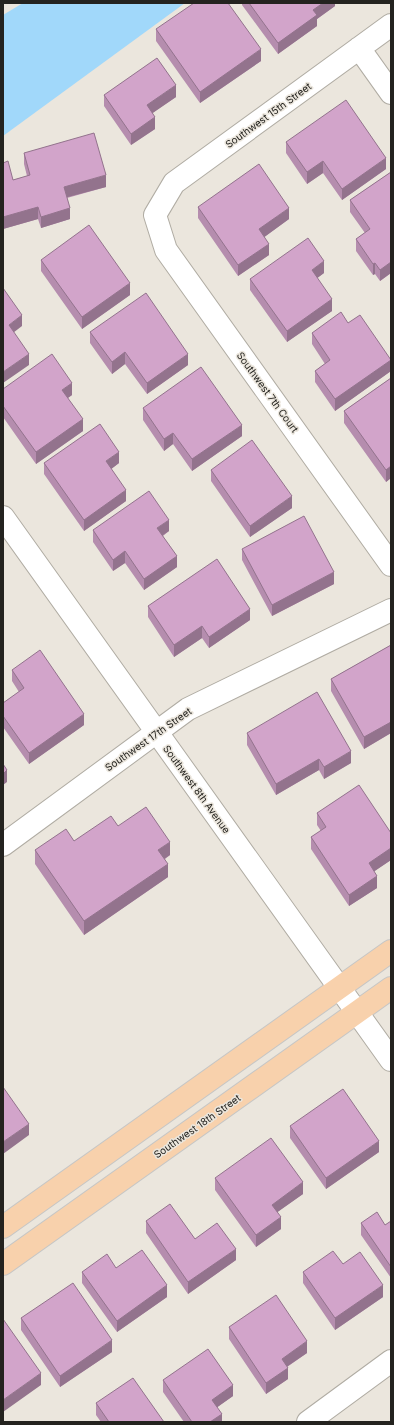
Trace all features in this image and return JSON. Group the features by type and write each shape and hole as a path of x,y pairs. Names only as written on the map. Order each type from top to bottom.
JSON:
{"main road":[{"path":"3,1227 391,951"},
{"name":"Southwest 18th Street","path":"3,1264 391,988"}],"street":[{"name":"Southwest 15th Street","path":"155,215 174,183 391,25"},
{"path":"359,48 391,93"},
{"name":"Southwest 7th Court","path":"155,215 166,250 391,565"},
{"name":"Southwest 8th Avenue","path":"3,517 391,1060"},
{"name":"Southwest 17th Street","path":"3,845 155,731 188,709 391,610"},
{"path":"308,1422 391,1361"}],"water":[{"path":"23,3 185,3 3,136 3,15"}],"building":[{"path":"194,3 228,3 261,49 200,92 156,29"},
{"path":"249,3 323,3 313,10 317,15 278,43"},
{"path":"157,58 176,85 147,105 155,117 131,134 104,95"},
{"path":"346,100 386,158 342,189 323,161 307,172 286,142"},
{"path":"94,133 106,175 64,187 70,208 41,217 38,207 3,217 3,163 8,161 13,180 30,175 24,153"},
{"path":"259,164 289,208 259,229 269,244 238,265 198,207"},
{"path":"391,172 391,262 380,270 375,263 373,264 356,239 370,229 350,200"},
{"path":"89,225 130,283 82,317 41,260"},
{"path":"308,238 324,261 312,270 332,299 287,331 250,279"},
{"path":"3,288 22,315 9,325 29,354 3,372"},
{"path":"146,293 188,354 147,383 125,352 112,362 90,332"},
{"path":"341,312 348,323 360,315 391,360 335,399 315,371 330,360 312,333"},
{"path":"52,354 72,383 62,390 83,419 36,452 3,406 3,389"},
{"path":"201,367 242,425 192,459 173,433 164,439 143,408"},
{"path":"391,378 391,466 386,470 344,411"},
{"path":"100,424 119,452 106,461 126,490 84,520 44,463"},
{"path":"252,440 292,496 250,526 211,470"},
{"path":"149,491 169,520 157,528 177,556 144,579 125,551 113,560 93,530"},
{"path":"304,516 334,572 272,605 242,549"},
{"path":"217,559 250,609 209,637 202,626 174,645 148,606"},
{"path":"391,645 391,722 364,737 331,679"},
{"path":"40,650 84,714 29,753 3,716 3,703 24,688 12,670"},
{"path":"317,692 351,751 324,767 319,759 276,784 247,733"},
{"path":"3,764 7,770 3,774"},
{"path":"359,785 391,833 391,848 369,863 377,876 349,895 311,837 326,827 317,813"},
{"path":"146,807 170,842 158,850 168,864 84,921 35,850 66,829 74,841 111,816 118,826"},
{"path":"3,1087 29,1124 3,1142"},
{"path":"343,1089 379,1141 326,1178 290,1126"},
{"path":"271,1138 303,1182 272,1205 281,1217 256,1235 215,1178"},
{"path":"170,1204 195,1239 217,1223 236,1249 188,1282 146,1221"},
{"path":"377,1212 385,1225 391,1221 391,1267 361,1223"},
{"path":"142,1250 167,1285 117,1321 82,1272 107,1254 116,1268"},
{"path":"333,1251 343,1264 360,1252 383,1285 335,1318 303,1272"},
{"path":"73,1283 112,1340 60,1376 21,1318"},
{"path":"276,1295 307,1341 282,1359 288,1368 266,1383 229,1327"},
{"path":"3,1319 41,1373 3,1400"},
{"path":"208,1349 233,1385 212,1400 222,1414 210,1422 192,1422 163,1380"},
{"path":"133,1378 164,1422 109,1422 96,1403"}]}
